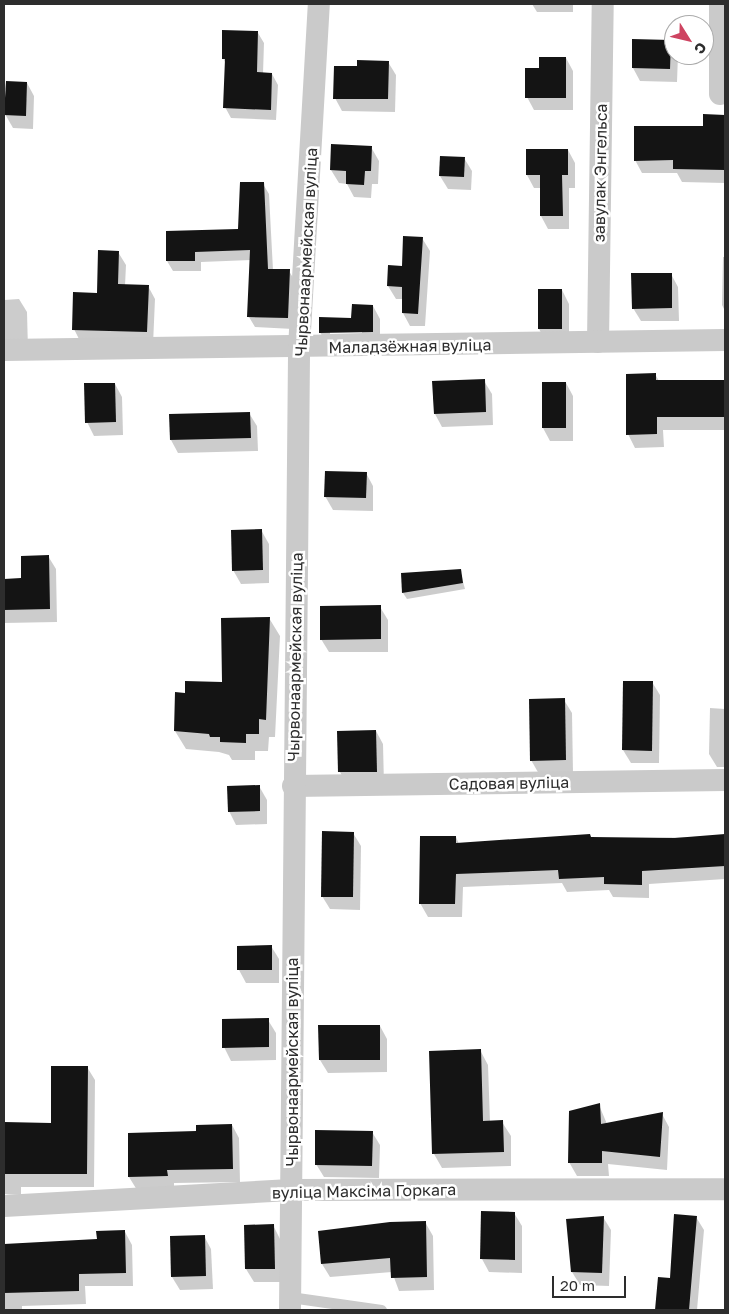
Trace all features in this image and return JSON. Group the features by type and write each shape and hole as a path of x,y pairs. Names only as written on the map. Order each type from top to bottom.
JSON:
{"street":[{"name":"Чырвонаармейская вуліца","path":"290,1304 293,786 300,348 319,4"},
{"name":"завулак Энгельса","path":"598,342 603,4"},
{"path":"720,4 720,94"},
{"name":"Маладзёжная вуліца","path":"4,350 300,348 725,340"},
{"name":"Садовая вуліца","path":"293,786 725,780"},
{"name":"вуліца Максіма Горкага","path":"4,1206 291,1190 725,1189"}],"lane":[{"path":"290,1304 381,1310"}],"building":[{"path":"222,30 258,31 257,72 272,73 271,110 223,108 225,59 222,59"},
{"path":"632,39 664,40 664,65 670,65 670,69 632,68"},
{"path":"539,57 566,57 566,98 525,98 525,68 539,68"},
{"path":"357,60 389,61 388,99 333,99 334,66 357,66"},
{"path":"6,81 27,82 26,116 4,115"},
{"path":"703,114 725,115 725,170 673,169 673,160 634,161 634,126 703,126"},
{"path":"331,144 372,146 371,171 365,171 364,185 346,184 346,171 330,170"},
{"path":"526,149 568,149 568,175 562,175 563,216 540,216 540,175 526,175"},
{"path":"440,156 465,157 464,177 439,176"},
{"path":"240,182 264,182 268,269 290,269 288,318 247,317 250,250 195,252 195,261 166,261 166,231 238,229"},
{"path":"403,236 423,237 418,314 402,313 402,287 387,286 388,265 402,266"},
{"path":"98,250 119,251 118,284 149,285 147,332 72,330 73,292 97,293"},
{"path":"631,273 672,273 672,308 632,309"},
{"path":"538,289 562,289 562,329 538,329"},
{"path":"352,304 373,305 373,332 319,333 319,317 351,318"},
{"path":"656,373 656,380 725,380 725,417 657,417 657,434 626,435 626,374"},
{"path":"485,379 486,412 434,414 432,381"},
{"path":"542,382 566,382 566,428 542,428"},
{"path":"84,383 115,383 116,422 85,423"},
{"path":"250,412 251,438 170,440 169,414"},
{"path":"325,471 367,472 366,498 324,497"},
{"path":"262,529 263,570 232,571 231,530"},
{"path":"49,555 50,609 4,610 4,579 21,578 21,556"},
{"path":"461,569 463,583 402,593 401,573"},
{"path":"381,605 381,639 320,640 320,606"},
{"path":"270,617 266,720 259,719 259,734 246,734 246,743 220,742 220,737 210,737 209,734 174,731 175,692 185,693 185,681 222,682 221,618"},
{"path":"623,681 653,681 652,751 622,750"},
{"path":"565,698 566,760 530,761 529,699"},
{"path":"376,730 377,772 338,772 337,731"},
{"path":"260,785 260,811 228,812 227,786"},
{"path":"322,831 354,832 353,897 321,897"},
{"path":"590,834 591,837 675,838 725,834 725,866 642,871 642,885 604,884 604,877 559,879 558,870 456,874 455,904 419,904 420,836 456,836 456,843"},
{"path":"272,945 272,970 237,970 237,946"},
{"path":"269,1018 269,1047 222,1048 222,1019"},
{"path":"318,1025 380,1025 380,1060 319,1060"},
{"path":"481,1049 483,1121 503,1120 504,1152 432,1154 429,1051"},
{"path":"51,1066 88,1066 87,1174 4,1174 4,1122 51,1123"},
{"path":"600,1103 601,1124 663,1112 660,1157 602,1151 602,1163 568,1163 569,1111"},
{"path":"232,1124 233,1169 167,1170 168,1176 128,1177 128,1133 196,1131 196,1125"},
{"path":"315,1130 373,1131 372,1166 315,1165"},
{"path":"481,1211 515,1212 515,1260 480,1259"},
{"path":"674,1214 697,1216 689,1310 655,1310 658,1277 670,1278"},
{"path":"604,1216 602,1273 571,1272 566,1219"},
{"path":"426,1221 427,1277 391,1278 390,1258 321,1264 318,1231 390,1222"},
{"path":"274,1224 275,1269 245,1269 244,1225"},
{"path":"125,1230 126,1273 79,1274 79,1291 4,1293 4,1244 97,1239 96,1231"},
{"path":"205,1235 206,1276 171,1277 170,1236"}]}
